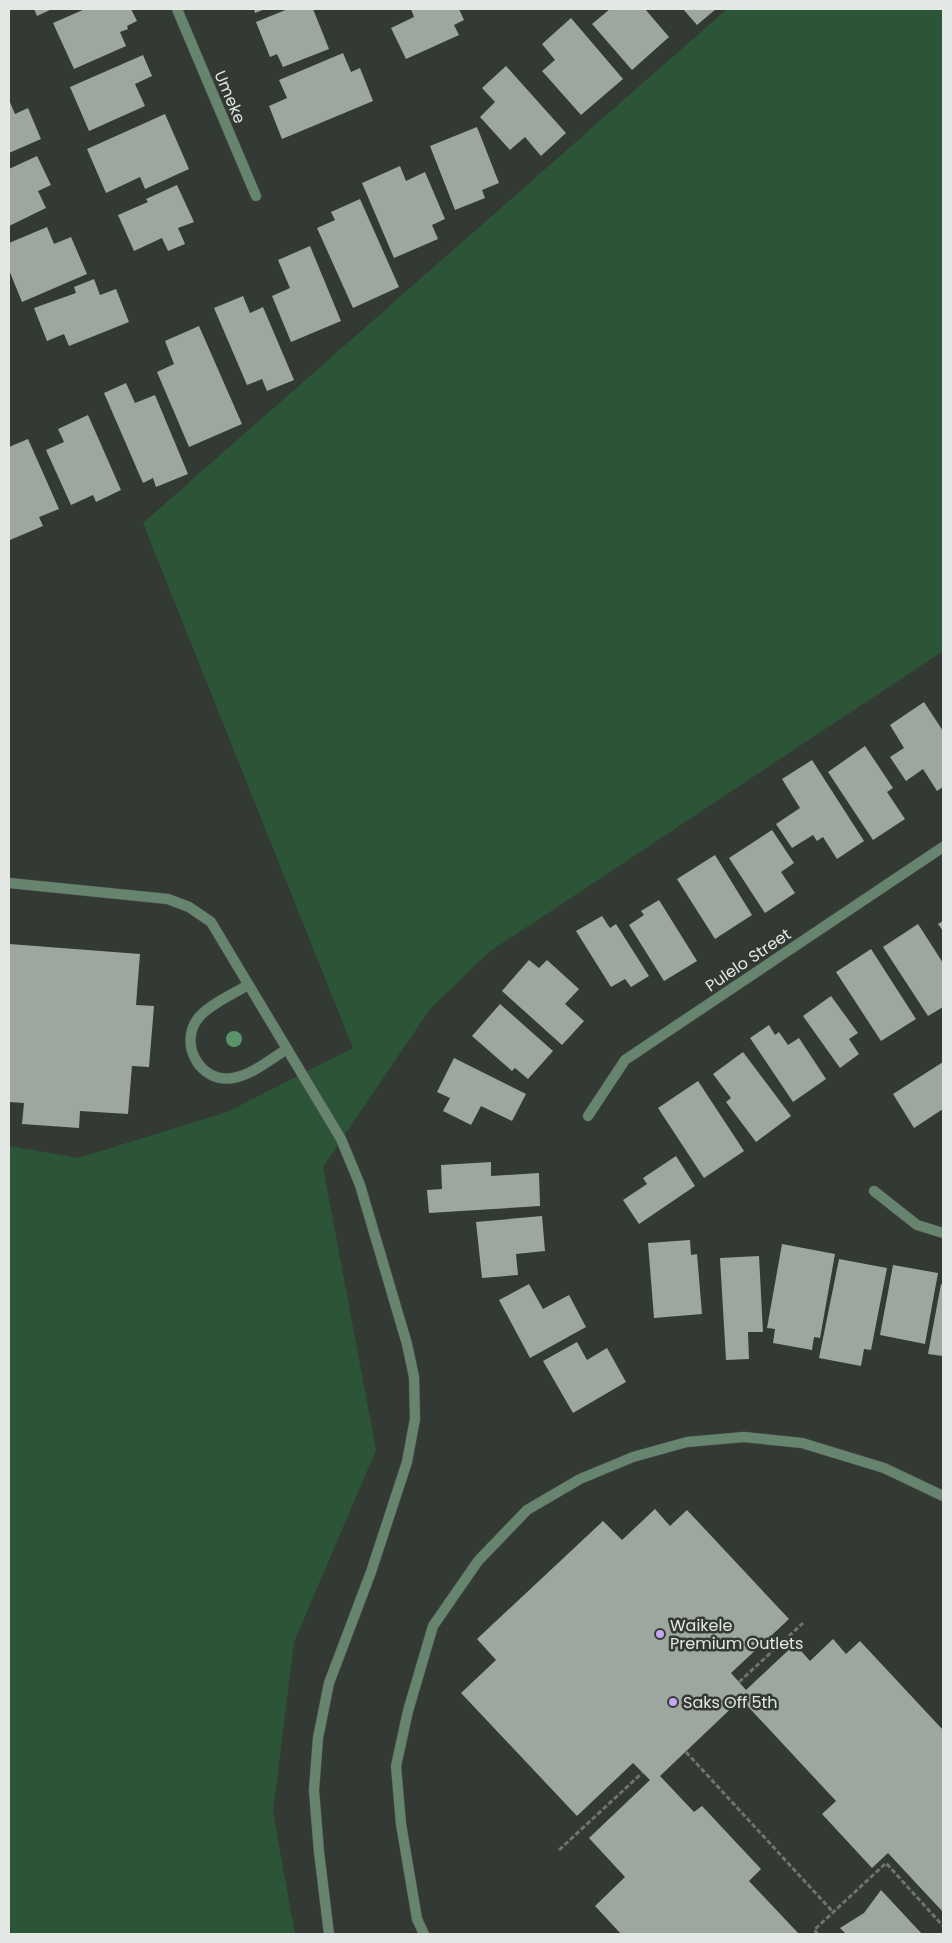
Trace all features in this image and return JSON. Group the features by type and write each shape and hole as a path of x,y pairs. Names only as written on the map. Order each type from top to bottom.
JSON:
{"street":[{"name":"Umeke","path":"177,9 256,196"},
{"name":"Pulelo Street","path":"588,1116 625,1060 943,848"},
{"path":"9,884 168,899 189,907 211,922 341,1138 360,1185 407,1344 414,1377 415,1419 407,1462 371,1572 329,1683 318,1738 314,1790 319,1852 330,1934"},
{"path":"248,985 200,1016 193,1027 190,1039 191,1052 196,1063 206,1072 218,1078 231,1079 244,1075 287,1049"},
{"path":"874,1191 916,1226 943,1233"},
{"path":"424,1934 416,1919 401,1824 396,1766 408,1711 433,1626 478,1561 527,1510 580,1478 633,1457 687,1442 744,1437 802,1443 884,1468 943,1496"}],"path":[{"path":"739,1682 803,1623"},
{"path":"686,1752 833,1912"},
{"path":"559,1850 642,1772"},
{"path":"818,1934 814,1930 886,1863 943,1926"}],"green space":[{"path":"727,9 943,9 943,651 489,952 430,1009 323,1167 376,1450 294,1642 273,1812 295,1934 9,1934 9,1146 78,1158 227,1112 353,1048 143,523"}],"building":[{"path":"34,9 52,9 37,16"},
{"path":"85,9 131,9 137,21 127,26 128,29 120,32 126,46 74,69 53,23"},
{"path":"254,9 265,9 255,13"},
{"path":"288,9 313,9 329,49 283,67 277,54 270,57 256,22"},
{"path":"411,9 459,9 464,20 454,25 459,35 406,59 391,28 414,17"},
{"path":"610,9 645,9 669,37 632,70 592,24"},
{"path":"683,9 716,9 697,25"},
{"path":"571,18 623,79 581,115 542,71 555,60 542,44"},
{"path":"343,53 351,72 360,68 373,101 282,139 269,106 287,98 279,80"},
{"path":"143,55 152,76 135,84 145,106 89,131 70,87"},
{"path":"506,66 566,133 541,156 525,137 510,150 480,117 495,102 482,88"},
{"path":"9,100 15,114 28,108 41,139 9,153"},
{"path":"165,114 189,169 145,189 140,177 106,193 87,149"},
{"path":"477,127 499,183 482,190 485,198 455,210 430,146"},
{"path":"37,156 51,185 38,191 46,208 9,226 9,169"},
{"path":"400,166 406,181 425,172 445,219 432,225 438,239 394,258 362,183"},
{"path":"177,185 194,222 178,228 185,244 168,251 162,238 134,251 118,215 148,202 146,199"},
{"path":"360,199 399,287 353,308 317,228 335,220 331,212"},
{"path":"47,227 54,244 71,237 87,274 22,302 9,270 9,243"},
{"path":"310,246 341,321 291,342 272,296 290,288 278,260"},
{"path":"94,279 100,295 116,289 129,322 69,346 64,334 47,341 34,308 76,293 74,287"},
{"path":"243,296 250,313 263,307 294,380 267,391 262,379 247,385 214,308"},
{"path":"199,326 242,424 189,447 157,372 174,364 165,341"},
{"path":"126,383 135,403 155,395 188,474 156,487 153,478 143,483 104,393"},
{"path":"88,415 121,490 96,502 93,495 71,505 46,450 64,442 58,429"},
{"path":"28,439 59,509 39,517 43,526 10,540 9,447"},
{"path":"924,702 943,731 943,787 937,791 923,769 906,781 890,757 904,748 890,725"},
{"path":"865,746 893,788 887,792 905,819 873,840 828,772"},
{"path":"812,760 864,841 837,859 823,837 817,841 813,835 792,848 776,824 800,808 782,779"},
{"path":"772,830 794,863 781,872 795,893 765,913 729,858"},
{"path":"715,855 752,915 715,939 677,879"},
{"path":"659,900 697,961 664,981 629,925 644,915 641,911"},
{"path":"602,916 610,928 616,924 649,976 631,987 625,979 611,987 576,931"},
{"path":"943,921 943,931 938,924"},
{"path":"918,924 943,963 943,1007 928,1016 883,947"},
{"path":"9,944 140,954 136,1005 154,1006 149,1067 132,1066 128,1114 80,1111 79,1128 22,1124 24,1103 9,1102"},
{"path":"871,949 916,1019 881,1041 836,972"},
{"path":"529,960 539,968 547,960 579,989 565,1004 584,1021 562,1045 502,991"},
{"path":"831,996 858,1033 849,1039 859,1054 840,1068 803,1016"},
{"path":"500,1004 553,1051 528,1079 515,1068 512,1071 472,1036"},
{"path":"769,1025 775,1035 779,1032 788,1045 799,1038 826,1079 793,1102 750,1038"},
{"path":"743,1052 791,1116 756,1142 726,1102 731,1098 713,1074"},
{"path":"454,1058 526,1094 512,1121 481,1106 471,1125 443,1111 450,1098 437,1092"},
{"path":"943,1062 943,1109 914,1128 893,1094"},
{"path":"698,1081 744,1151 704,1178 658,1108"},
{"path":"676,1156 695,1186 639,1224 623,1200 647,1184 643,1178"},
{"path":"491,1162 491,1176 539,1173 540,1206 429,1213 427,1190 442,1189 441,1165"},
{"path":"542,1216 545,1251 516,1254 518,1275 482,1278 476,1222"},
{"path":"690,1240 691,1255 697,1254 702,1314 654,1318 648,1243"},
{"path":"782,1244 835,1254 820,1338 814,1337 812,1350 773,1343 775,1329 767,1328"},
{"path":"759,1256 763,1332 748,1332 749,1359 726,1360 720,1258"},
{"path":"839,1259 887,1268 871,1350 864,1349 861,1366 819,1358"},
{"path":"893,1265 938,1273 925,1344 880,1335"},
{"path":"529,1284 543,1309 569,1295 586,1327 530,1358 499,1300"},
{"path":"941,1284 943,1285 943,1356 928,1354"},
{"path":"577,1342 587,1360 607,1348 626,1382 573,1413 543,1361"},
{"path":"655,1509 670,1526 687,1510 789,1619 731,1673 746,1690 795,1644 810,1661 833,1639 846,1654 860,1641 943,1730 943,1912 888,1853 872,1868 822,1814 836,1801 741,1699 660,1776 694,1812 702,1806 761,1869 749,1881 799,1934 621,1934 595,1906 625,1877 589,1838 650,1780 633,1763 577,1816 461,1693 496,1660 477,1639 603,1521 622,1540"},
{"path":"881,1890 922,1934 846,1934 840,1928 864,1913"}],"place":[{"name":"Waikele Premium Outlets","path":"660,1634"},
{"name":"Saks Off 5th","path":"673,1702"}]}
